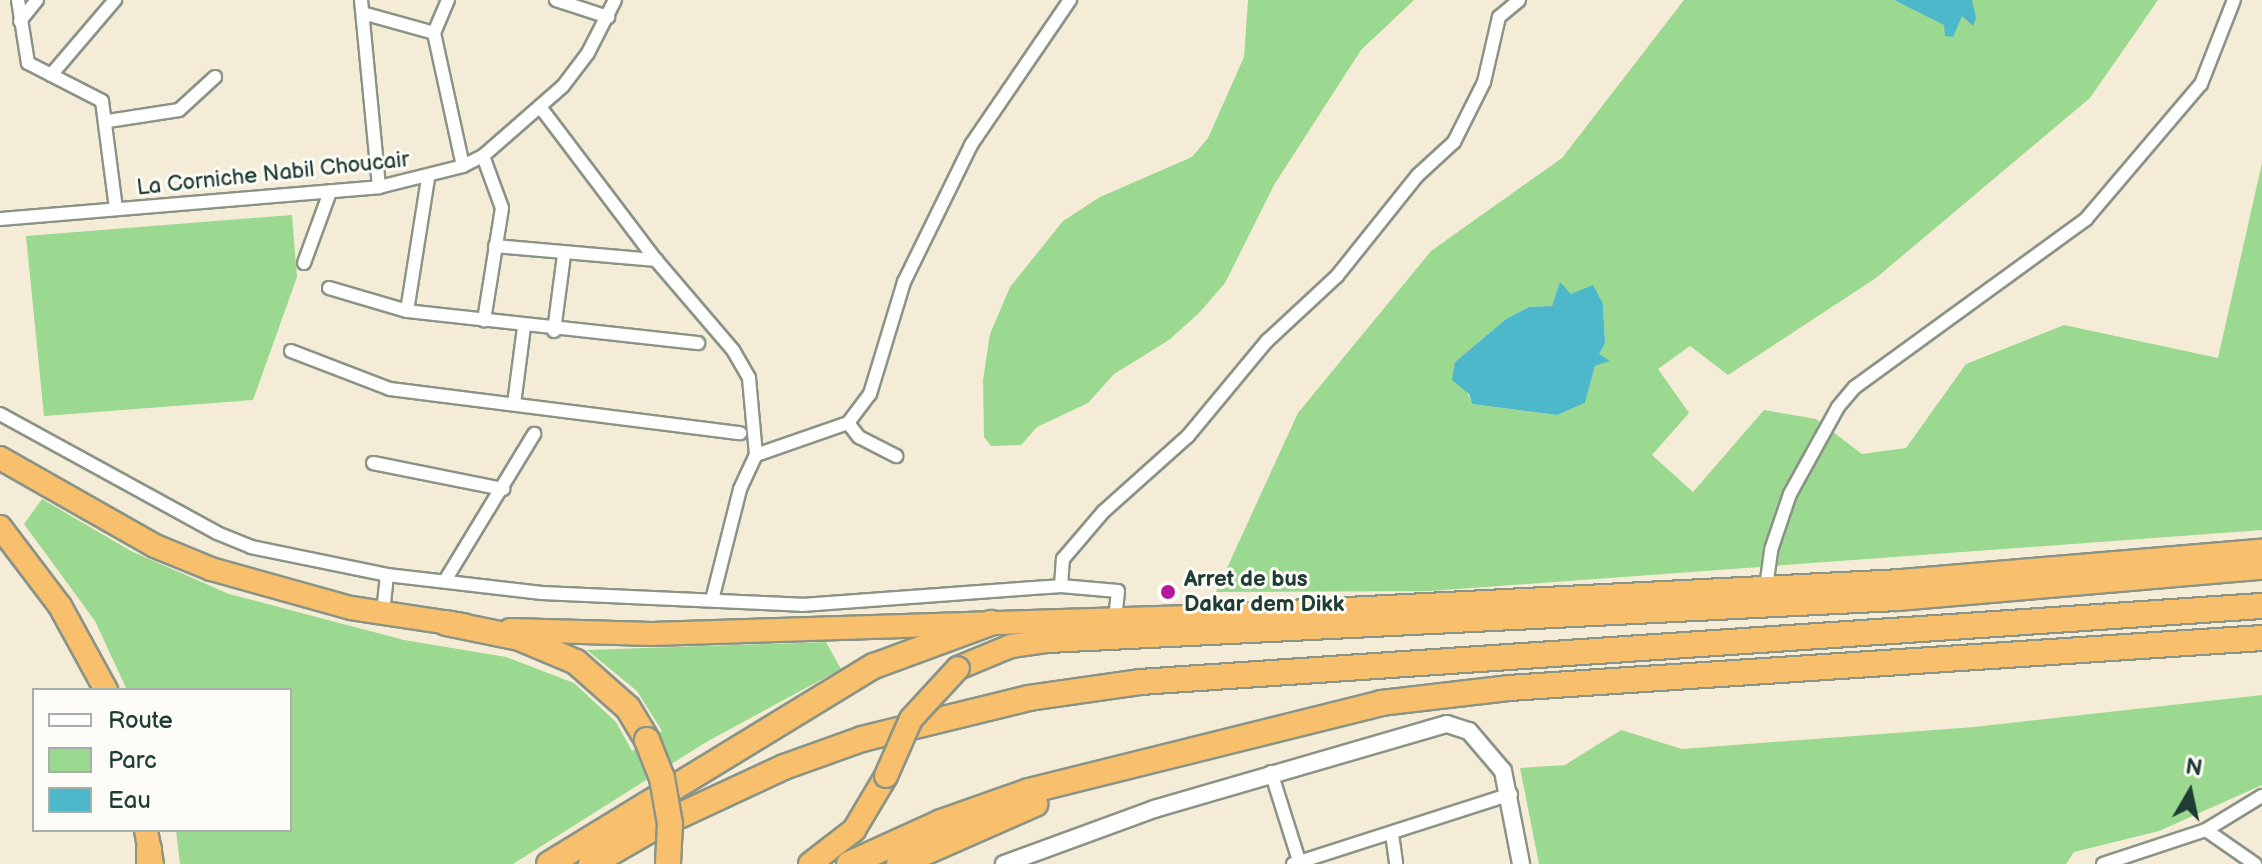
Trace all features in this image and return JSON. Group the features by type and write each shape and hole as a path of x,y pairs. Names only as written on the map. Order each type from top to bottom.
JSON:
{"highway":[{"path":"0,458 155,546 211,569 280,591 383,613 542,634 751,632 1115,620 1901,581 2262,551"},
{"path":"0,527 60,606 105,688"},
{"path":"810,864 854,830 886,776 911,719 958,668 1011,646 1048,641 1897,599 2262,568"},
{"path":"591,864 655,827 784,767 875,735 1029,698 1140,682 2262,606"},
{"path":"446,623 519,638 576,662 628,708 647,740 662,778 670,824 668,864"},
{"path":"549,864 874,666 991,623"},
{"path":"849,864 990,804 1180,750 1308,718 1449,694 2262,638"},
{"path":"899,864 1034,805 1180,750"}],"street":[{"path":"18,0 23,56 51,75 102,101 108,121 116,209"},
{"path":"20,21 37,0"},
{"path":"51,75 115,0"},
{"path":"361,0 366,14 379,187"},
{"path":"448,0 434,33 463,166"},
{"path":"556,0 608,17"},
{"name":"La Corniche Nabil Choucair","path":"0,219 379,187 428,178 463,166 483,156 541,108 588,53 615,0"},
{"path":"756,455 848,423 870,394 904,282 971,145 1070,0"},
{"path":"1061,586 1063,559 1103,512 1188,436 1267,341 1337,276 1418,175 1454,142 1484,82 1499,17 1519,0"},
{"path":"1766,587 1771,550 1790,494 1838,407 1855,387 2086,219 2201,84 2234,0"},
{"path":"366,14 434,33"},
{"path":"108,121 179,110 215,77"},
{"path":"541,108 656,260 733,350 749,378 756,455 740,489 712,600"},
{"path":"483,156 502,196 484,321"},
{"path":"407,311 428,178"},
{"path":"304,263 330,192"},
{"path":"495,246 564,255 656,260"},
{"path":"554,331 564,255"},
{"path":"329,288 407,311 554,331 698,343"},
{"path":"514,404 524,327"},
{"path":"291,351 390,389 740,433"},
{"path":"0,414 217,533 251,547 387,575 446,579 542,593 802,605 1061,586 1118,591 1115,620"},
{"path":"848,423 859,437 896,456"},
{"path":"446,579 534,434"},
{"path":"373,463 503,489"},
{"path":"383,613 387,575"},
{"path":"1004,864 1036,849 1271,772 1447,724 1469,731 1491,753 1511,794 1521,864"},
{"path":"1271,772 1298,863 1511,794"},
{"path":"2103,864 2206,830 2262,796"},
{"path":"2206,830 2255,864"},
{"path":"1392,834 1396,864"},
{"path":"1036,849 1045,864"}],"green space":[{"path":"1248,0 1414,0 1361,50 1274,185 1225,283 1199,313 1169,340 1114,374 1088,403 1037,427 1021,445 991,446 984,437 983,380 990,334 1010,287 1063,221 1100,197 1192,157 1208,138 1244,57"},
{"path":"1684,0 1894,0 1956,28 1962,15 1967,21 1974,10 1972,0 2158,0 2090,98 1876,278 1728,375 1690,346 1658,369 1689,413 1652,455 1693,492 1764,410 1816,419 1862,454 1906,448 1966,364 2064,325 2218,358 2262,163 2262,530 1431,591 1216,592 1298,413 1431,251 1562,158","holes":["1560,283 1571,294 1587,289 1603,304 1605,343 1598,354 1609,361 1595,366 1585,403 1557,415 1472,404 1455,362 1506,319 1529,307 1552,306"]},
{"path":"292,215 297,277 253,400 44,416 26,236"},
{"path":"42,499 131,551 229,594 404,640 506,657 574,683 616,722 632,751 662,731 637,691 587,650 826,642 841,669 708,741 513,864 180,864 176,832 292,832 292,688 126,688 95,621 24,524"},
{"path":"2262,695 2262,785 2159,831 2074,852 2066,864 1539,864 1520,768 1565,765 1621,730 1682,749 1974,727"}],"water":[{"path":"1894,0 1972,0 1976,18 1973,26 1962,16 1953,37 1945,36 1944,25"},
{"path":"1560,282 1571,294 1593,285 1603,304 1605,343 1599,354 1610,361 1595,366 1585,403 1557,415 1472,404 1469,394 1452,380 1455,362 1506,319 1529,307 1552,306"}],"place":[{"name":"Arret de bus Dakar dem Dikk","path":"1168,592"}]}
